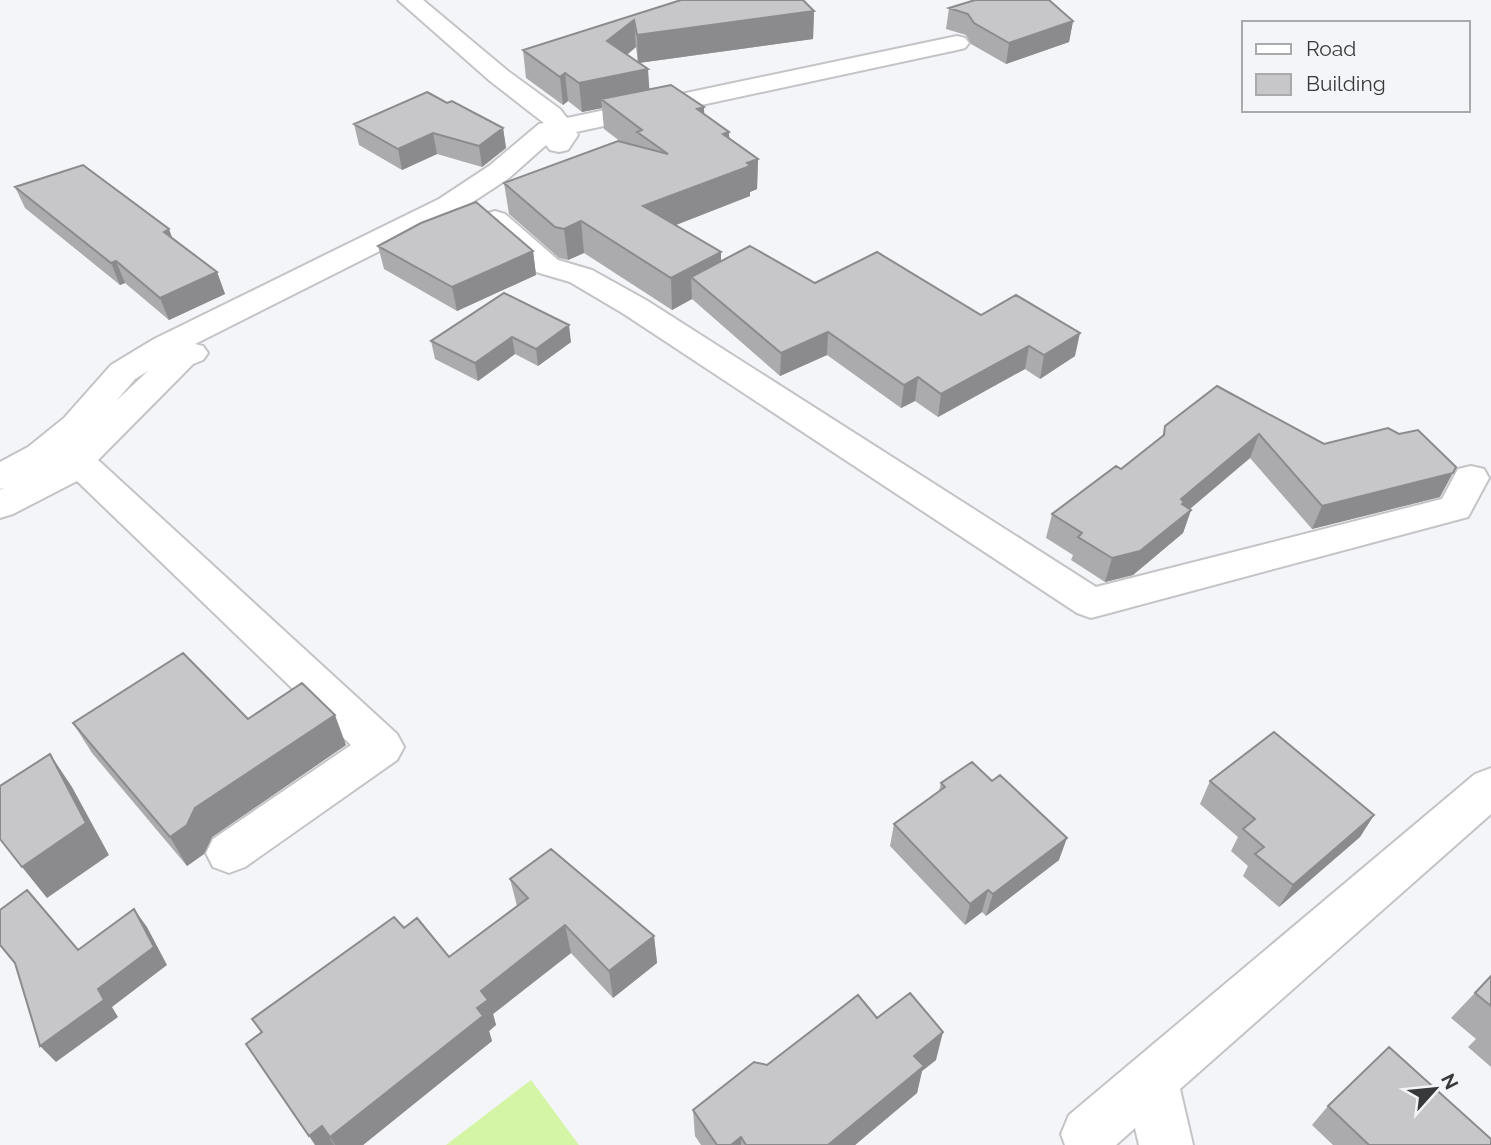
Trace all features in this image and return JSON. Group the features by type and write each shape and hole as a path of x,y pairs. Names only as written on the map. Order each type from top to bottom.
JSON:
{"street":[{"path":"0,505 61,476 182,358 480,207 562,142 565,135 561,126 537,103 512,72 410,0"},
{"path":"0,477 40,455 76,426 123,372 166,346 449,205 499,172 548,131 561,126 957,43"},
{"path":"480,207 547,266 581,276 635,307 1091,603 1455,508 1471,478"},
{"path":"76,460 382,747 229,853"},
{"path":"1088,1134 1491,787"},
{"path":"1151,1079 1166,1145"}],"green space":[{"path":"531,1080 579,1145 446,1145"}],"building":[{"path":"681,0 803,0 814,11 637,35 634,20 607,41 648,69 579,83 565,73 560,77 523,50"},
{"path":"975,0 1049,0 1073,21 1009,43 974,23 968,14 949,8"},
{"path":"671,85 704,107 697,109 729,132 723,134 758,159 747,163 750,166 643,206 721,252 671,278 581,221 564,229 555,227 504,183 618,141 668,154 637,132 642,130 601,99"},
{"path":"427,92 447,103 452,101 503,128 479,146 433,133 398,149 354,124"},
{"path":"83,165 169,229 164,232 217,272 160,298 116,261 111,263 15,187"},
{"path":"476,202 533,251 452,287 378,246 421,223"},
{"path":"750,246 815,283 877,252 981,315 1016,295 1080,333 1044,355 1029,346 941,394 918,377 904,385 828,332 781,353 691,277"},
{"path":"504,293 569,325 536,349 512,337 475,363 431,341"},
{"path":"1217,386 1324,444 1388,428 1399,434 1418,430 1456,467 1453,473 1322,506 1259,434 1181,499 1184,502 1182,504 1191,510 1140,551 1112,558 1078,537 1082,533 1052,514 1116,466 1121,469 1164,435 1165,426"},
{"path":"183,653 248,719 302,683 335,715 195,808 187,825 170,837 73,723"},
{"path":"1274,732 1374,815 1293,885 1255,854 1264,847 1243,829 1255,819 1210,781"},
{"path":"50,754 86,823 22,867 0,839 0,786"},
{"path":"972,762 992,781 1000,775 1067,838 993,894 988,890 970,904 894,824 945,787 941,783"},
{"path":"551,849 654,936 609,971 565,925 481,991 488,1000 477,1008 483,1016 330,1137 322,1126 309,1136 246,1044 262,1032 252,1019 394,917 404,928 417,918 449,957 528,898 510,879"},
{"path":"27,890 78,950 134,909 154,947 98,989 104,1000 40,1046 15,963 0,945 0,910"},
{"path":"1491,976 1491,1006 1475,993"},
{"path":"910,993 943,1032 914,1056 924,1066 828,1145 746,1145 741,1137 731,1145 717,1145 693,1110 754,1062 767,1065 858,995 877,1018"},
{"path":"1389,1047 1491,1139 1491,1145 1369,1145 1328,1106"}]}
